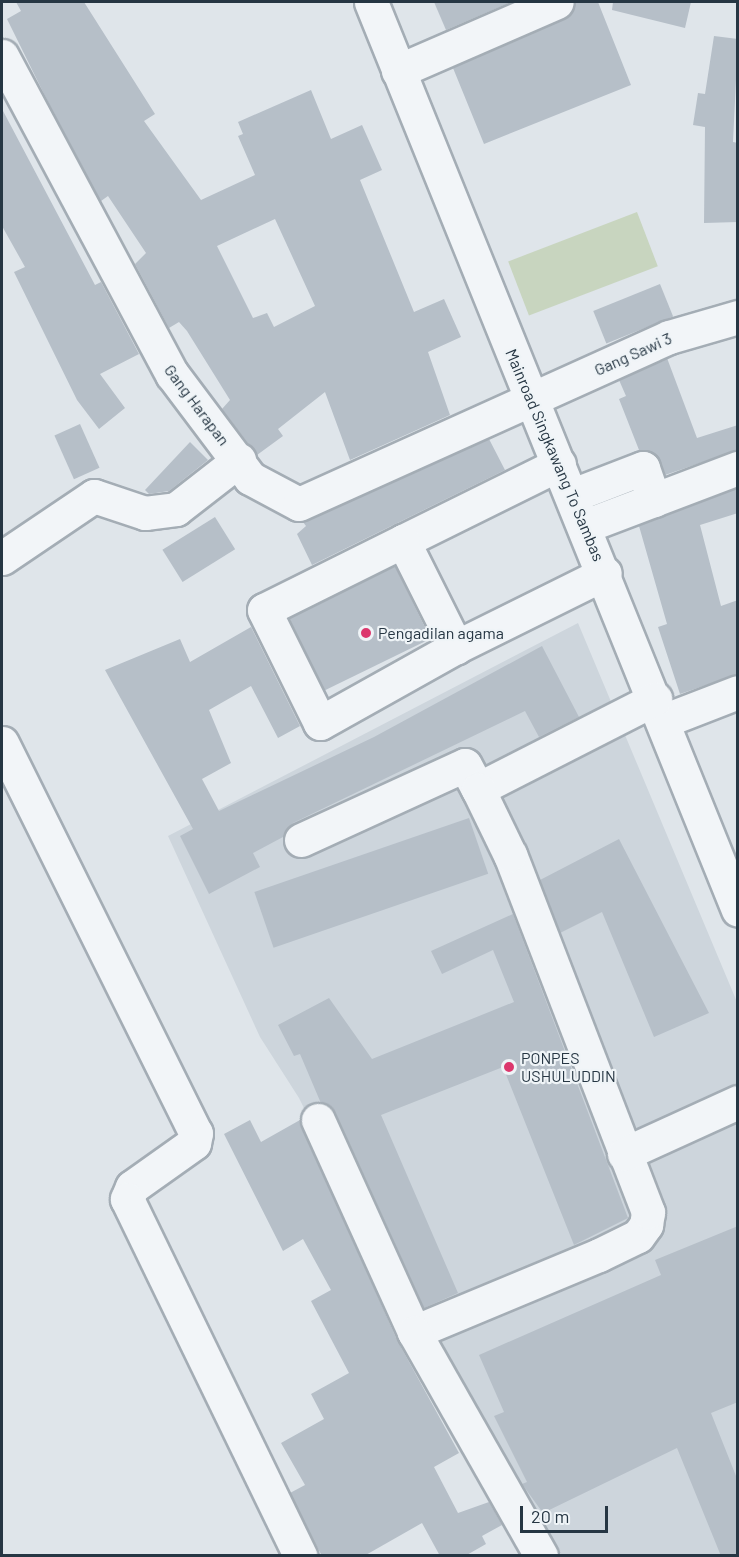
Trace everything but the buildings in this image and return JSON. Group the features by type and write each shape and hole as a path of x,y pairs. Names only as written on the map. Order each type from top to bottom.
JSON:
{"street":[{"name":"Mainroad Singkawang To Sambas","path":"371,2 531,399 605,573 738,910"},
{"path":"398,71 557,2"},
{"name":"Gang Harapan","path":"2,56 172,375 250,478 299,504 531,399"},
{"name":"Gang Sawi 3","path":"531,399 669,337 738,317"},
{"path":"2,558 94,496 146,513 176,510 238,460"},
{"path":"559,464 264,610 320,723 456,647 605,573"},
{"path":"573,495 643,468 654,500"},
{"path":"585,526 738,468"},
{"path":"403,541 456,647"},
{"path":"478,789 659,710 738,692"},
{"path":"2,743 196,1133 194,1143 132,1187 127,1199 300,1556"},
{"path":"301,840 465,765 510,855 648,1212 638,1236 414,1332"},
{"path":"624,1154 738,1102"},
{"path":"318,1120 414,1332 541,1556"}],"shaded area":[{"name":"PONPES USHULUDDIN","path":"578,623 737,1002 737,1555 525,1555 299,1098 260,1037 168,836"}],"green space":[{"path":"637,212 658,266 529,316 508,261"}],"place":[{"name":"Pengadilan agama","path":"366,633"},
{"name":"PONPES USHULUDDIN","path":"509,1067"}]}
